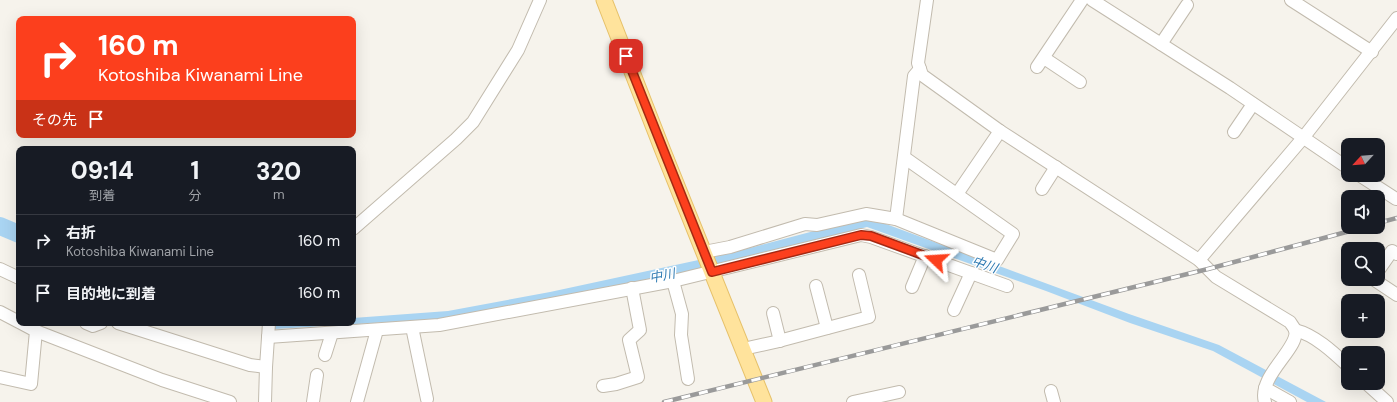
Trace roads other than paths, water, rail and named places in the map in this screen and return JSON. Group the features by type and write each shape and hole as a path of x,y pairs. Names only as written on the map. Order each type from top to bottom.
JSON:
{"main road":[{"path":"604,0 764,402"}],"street":[{"path":"356,226 456,139 473,122 518,50 540,0"},
{"path":"927,0 918,62 922,75 1000,131 1199,260 1216,277 1290,322 1295,330 1295,339 1273,371 1266,385 1263,396 1265,402"},
{"path":"1080,82 1040,62 1082,0"},
{"path":"1092,0 1253,104 1341,163"},
{"path":"1291,0 1372,52"},
{"path":"1161,44 1187,5"},
{"path":"1199,260 1303,138 1372,52 1397,18"},
{"path":"896,219 905,158 914,76 920,69"},
{"path":"1234,132 1253,104"},
{"path":"957,194 1000,131"},
{"path":"268,337 439,326 673,281 730,247 805,224 817,225 836,222 866,214 896,219 998,260 1013,234 905,158"},
{"path":"1042,189 1056,167"},
{"path":"1370,182 1396,199"},
{"path":"836,222 840,238"},
{"path":"707,262 861,235 871,236 1007,286"},
{"path":"1385,260 1392,250 1397,254"},
{"path":"912,287 925,256"},
{"path":"0,269 16,277"},
{"path":"954,310 971,273"},
{"path":"743,349 780,341 870,317 859,275"},
{"path":"673,281 682,314 681,335 688,379"},
{"path":"816,286 827,328"},
{"path":"1384,286 1397,295"},
{"path":"603,386 616,384 638,377 629,340 640,330 632,288"},
{"path":"0,312 16,320"},
{"path":"773,313 780,341"},
{"path":"27,326 36,331 149,376 230,402"},
{"path":"127,326 250,365 266,367"},
{"path":"265,402 269,326"},
{"path":"412,327 427,399"},
{"path":"357,402 377,330"},
{"path":"1295,330 1305,333 1341,359"},
{"path":"0,377 31,384 36,331"},
{"path":"325,355 332,333"},
{"path":"313,402 317,375"},
{"path":"1266,385 1290,402"},
{"path":"1373,390 1382,400"},
{"path":"853,402 899,392"}],"water":[{"path":"867,217 1129,314 1219,345 1326,402 1307,402 1213,351 1130,323 1046,291 867,227 694,271 488,313 440,319 356,324 356,318 448,311 550,292 731,253"},
{"path":"274,326 324,326 274,329"}],"waterway":[{"name":"中川","path":"0,226 16,233"}],"railway":[{"path":"1385,221 1397,218"},
{"path":"664,402 1208,269 1341,233"}]}
